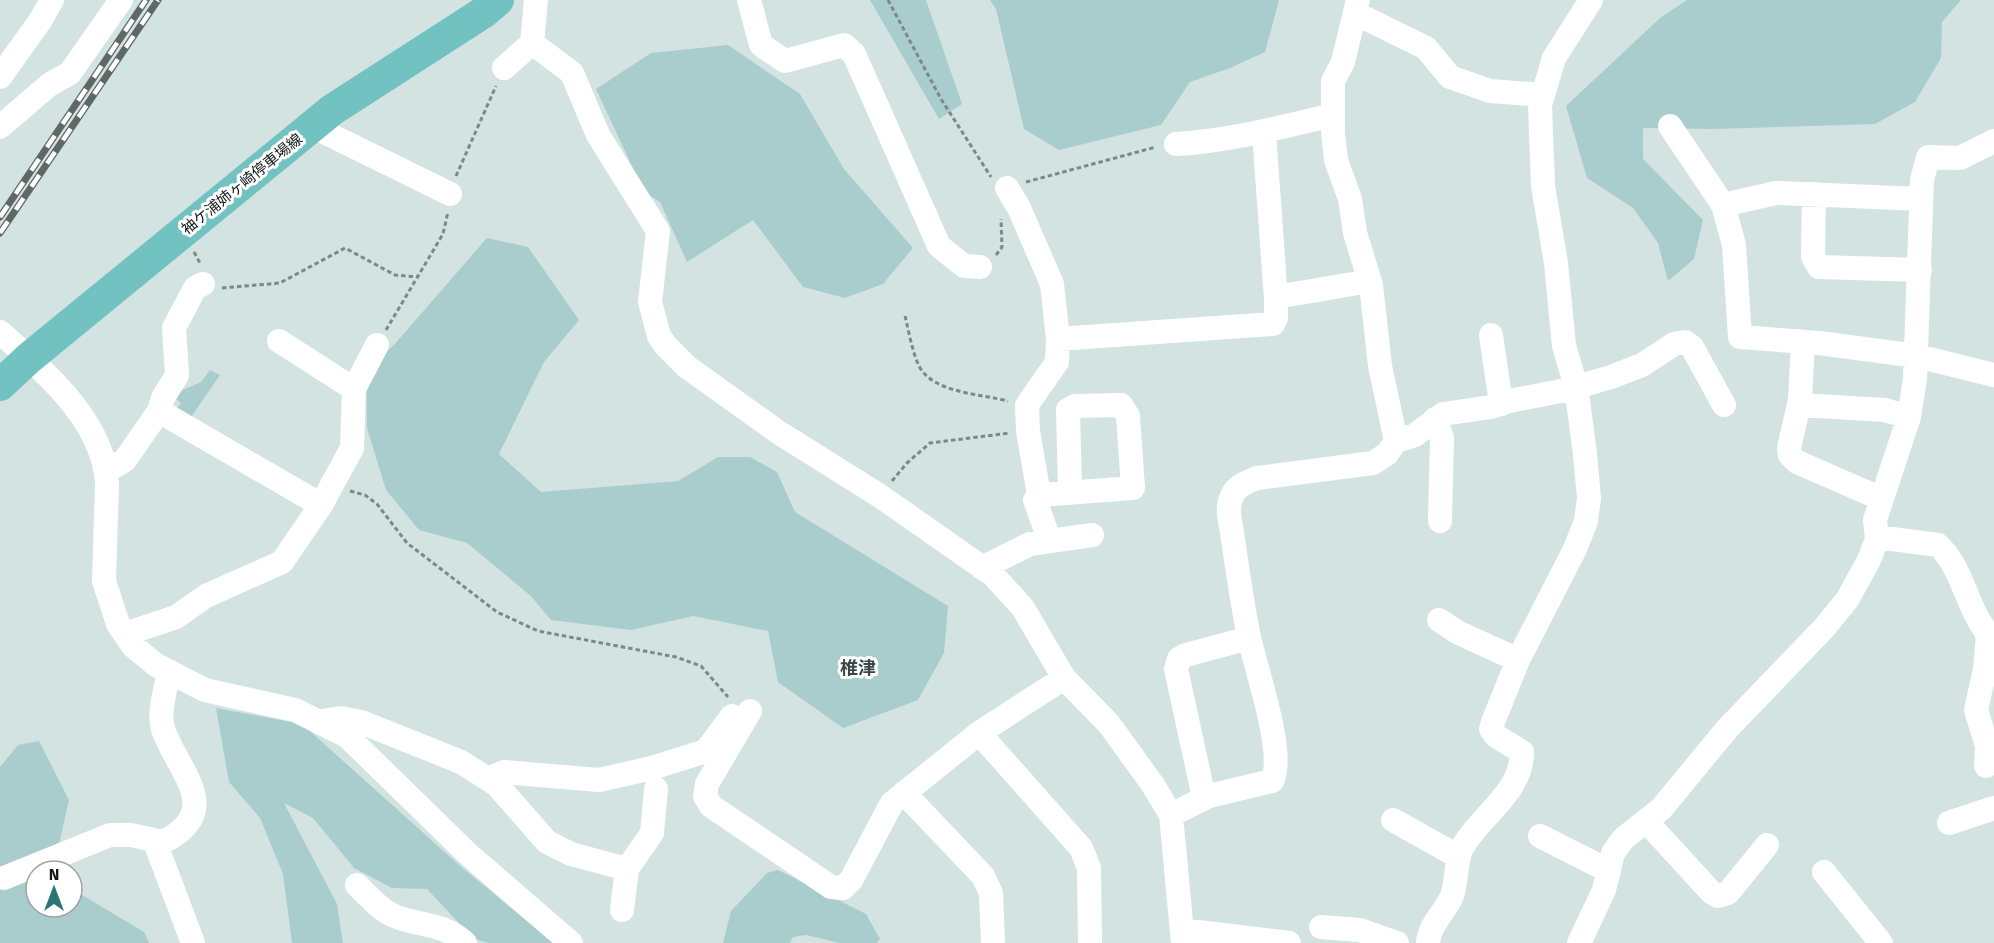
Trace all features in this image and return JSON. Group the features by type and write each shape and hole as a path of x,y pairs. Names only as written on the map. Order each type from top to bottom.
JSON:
{"main road":[{"name":"袖ケ浦姉ヶ崎停車場線","path":"0,386 29,358 332,110 484,12 498,0"}],"street":[{"path":"0,77 40,21 52,0"},
{"path":"0,127 49,85 70,73 121,0"},
{"path":"504,68 532,43 536,0"},
{"path":"749,0 761,45 785,61 844,45 854,54 939,246 964,266 980,267"},
{"path":"1428,943 1433,925 1452,896 1459,857 1470,834 1494,808 1521,771 1522,752 1496,736 1491,729 1518,660 1575,549 1586,521 1589,498 1576,387 1564,346 1556,263 1543,186 1540,148 1543,95 1554,58 1591,0"},
{"path":"1396,441 1380,366 1370,281 1355,233 1350,199 1336,160 1333,81 1343,62 1356,7 1426,48 1450,77 1490,90 1543,95"},
{"path":"532,43 572,73 598,135 658,231 650,302 658,336 666,346 687,367 778,432 880,496 993,575 1023,608 1064,678 1109,724 1153,785 1171,815 1182,936 1289,943"},
{"path":"1176,144 1215,142 1333,115"},
{"path":"312,126 450,194"},
{"path":"1670,126 1723,205 1734,245 1740,337 1917,356 1994,375"},
{"path":"1058,339 1273,324 1276,318 1276,297 1263,132"},
{"path":"1580,943 1604,890 1613,853 1623,838 1661,809 1727,729 1824,628 1847,600 1869,560 1877,537 1875,520 1909,417 1917,356 1922,180 1928,157 1960,158 1994,141"},
{"path":"1004,189 1019,208 1052,284 1058,339 1057,362 1027,405 1028,431 1039,495"},
{"path":"1723,205 1776,193 1921,199"},
{"path":"1814,194 1813,257 1819,267 1920,270"},
{"path":"1276,297 1370,281"},
{"path":"107,471 125,460 159,411 163,398 177,375 174,328 195,288 203,284"},
{"path":"0,332 29,358 78,410 98,444 107,471 104,581 109,602 133,646 156,665 206,690 295,710 347,736 468,854 571,943"},
{"path":"1491,335 1501,404"},
{"path":"279,341 354,389"},
{"path":"1171,815 1204,798 1272,781 1277,772 1273,735 1249,638 1229,513 1231,497 1240,485 1257,478 1373,463 1387,454 1396,441 1415,435 1443,414 1576,387 1642,365 1674,344 1685,342 1692,347 1724,405"},
{"path":"1803,342 1799,405 1789,448 1790,455 1797,462 1882,499"},
{"path":"125,634 176,617 206,596 282,562 326,495 352,448 354,389 376,345"},
{"path":"1799,405 1885,410 1909,417"},
{"path":"159,411 326,495"},
{"path":"1435,419 1442,438 1440,521"},
{"path":"1049,539 1035,500 1039,495 1070,491"},
{"path":"982,568 1030,544 1049,539 1092,535"},
{"path":"1877,537 1938,545 1952,563 1976,619 1988,634 1985,669 1986,766"},
{"path":"1439,620 1457,632 1518,660"},
{"path":"1204,798 1176,669 1179,659 1186,655 1249,638"},
{"path":"4,878 110,835 131,835 155,842 164,842 187,826 192,813 194,791 164,732 161,718 169,671"},
{"path":"742,713 707,784 705,796 711,806 831,887 843,888 851,880 892,803 979,733 1064,678"},
{"path":"488,780 504,772 599,780 652,768 706,751 742,713"},
{"path":"321,721 340,718 360,722 461,762 497,785 547,842 571,854 627,869"},
{"path":"979,733 1081,848 1089,868 1090,943"},
{"path":"622,910 627,869 652,833 656,789"},
{"path":"904,793 983,876 992,893 993,943"},
{"path":"1949,823 1992,817"},
{"path":"1393,820 1459,857"},
{"path":"1646,821 1711,892 1718,896 1728,893 1767,845"},
{"path":"1540,836 1609,871"},
{"path":"155,842 193,943"},
{"path":"1824,872 1881,943"},
{"path":"357,885 378,906 394,916 437,926 457,935 465,943"},
{"path":"1321,927 1360,930 1397,943"}],"path":[{"path":"888,0 941,99 1004,189 1002,247 994,258 980,267"},
{"path":"1004,189 1136,152 1176,144"},
{"path":"182,233 209,277 203,284 220,288 280,283 345,248 395,275 418,277"},
{"path":"905,316 919,366 927,377 941,385 1027,405"},
{"path":"880,496 907,463 930,443 1028,431"},
{"path":"326,495 365,495 377,504 407,543 497,612 538,631 588,642 640,648 701,666 742,713"}],"shaded area":[{"path":"870,0 926,0 962,104 939,119"},
{"path":"990,0 1279,0 1265,52 1230,68 1190,82 1161,125 1059,150 1024,129 996,9"},
{"path":"1687,0 1961,0 1942,22 1941,58 1915,102 1875,124 1713,129 1643,128 1643,159 1703,220 1694,259 1668,281 1658,243 1633,208 1587,178 1566,106 1660,18"},
{"path":"728,45 800,94 844,169 913,248 883,284 845,298 803,287 753,220 687,262 660,202 644,192 596,89 651,53"},
{"path":"487,238 528,247 579,320 544,362 499,454 541,492 678,481 718,457 750,457 777,472 795,512 948,606 944,653 918,700 843,728 778,682 768,631 693,616 631,630 551,620 531,596 467,543 419,530 386,490 367,428 366,367 393,346"},
{"path":"210,370 220,375 187,423 172,415 181,403 171,395 201,382"},
{"path":"216,708 302,724 458,864 553,943 489,943 474,939 427,889 392,888 354,868 313,818 284,803 337,904 343,943 292,943 283,874 260,818 229,782"},
{"path":"39,741 69,800 56,859 24,859 24,919 84,919 84,896 144,932 149,943 0,943 0,767 18,745"},
{"path":"778,870 866,914 880,939 877,943 840,943 806,935 793,937 790,943 723,943 731,911 767,873"}],"railway":[{"path":"0,217 146,0"},
{"path":"0,233 158,0"}],"district":[{"name":"椎津","path":"858,668"}]}
